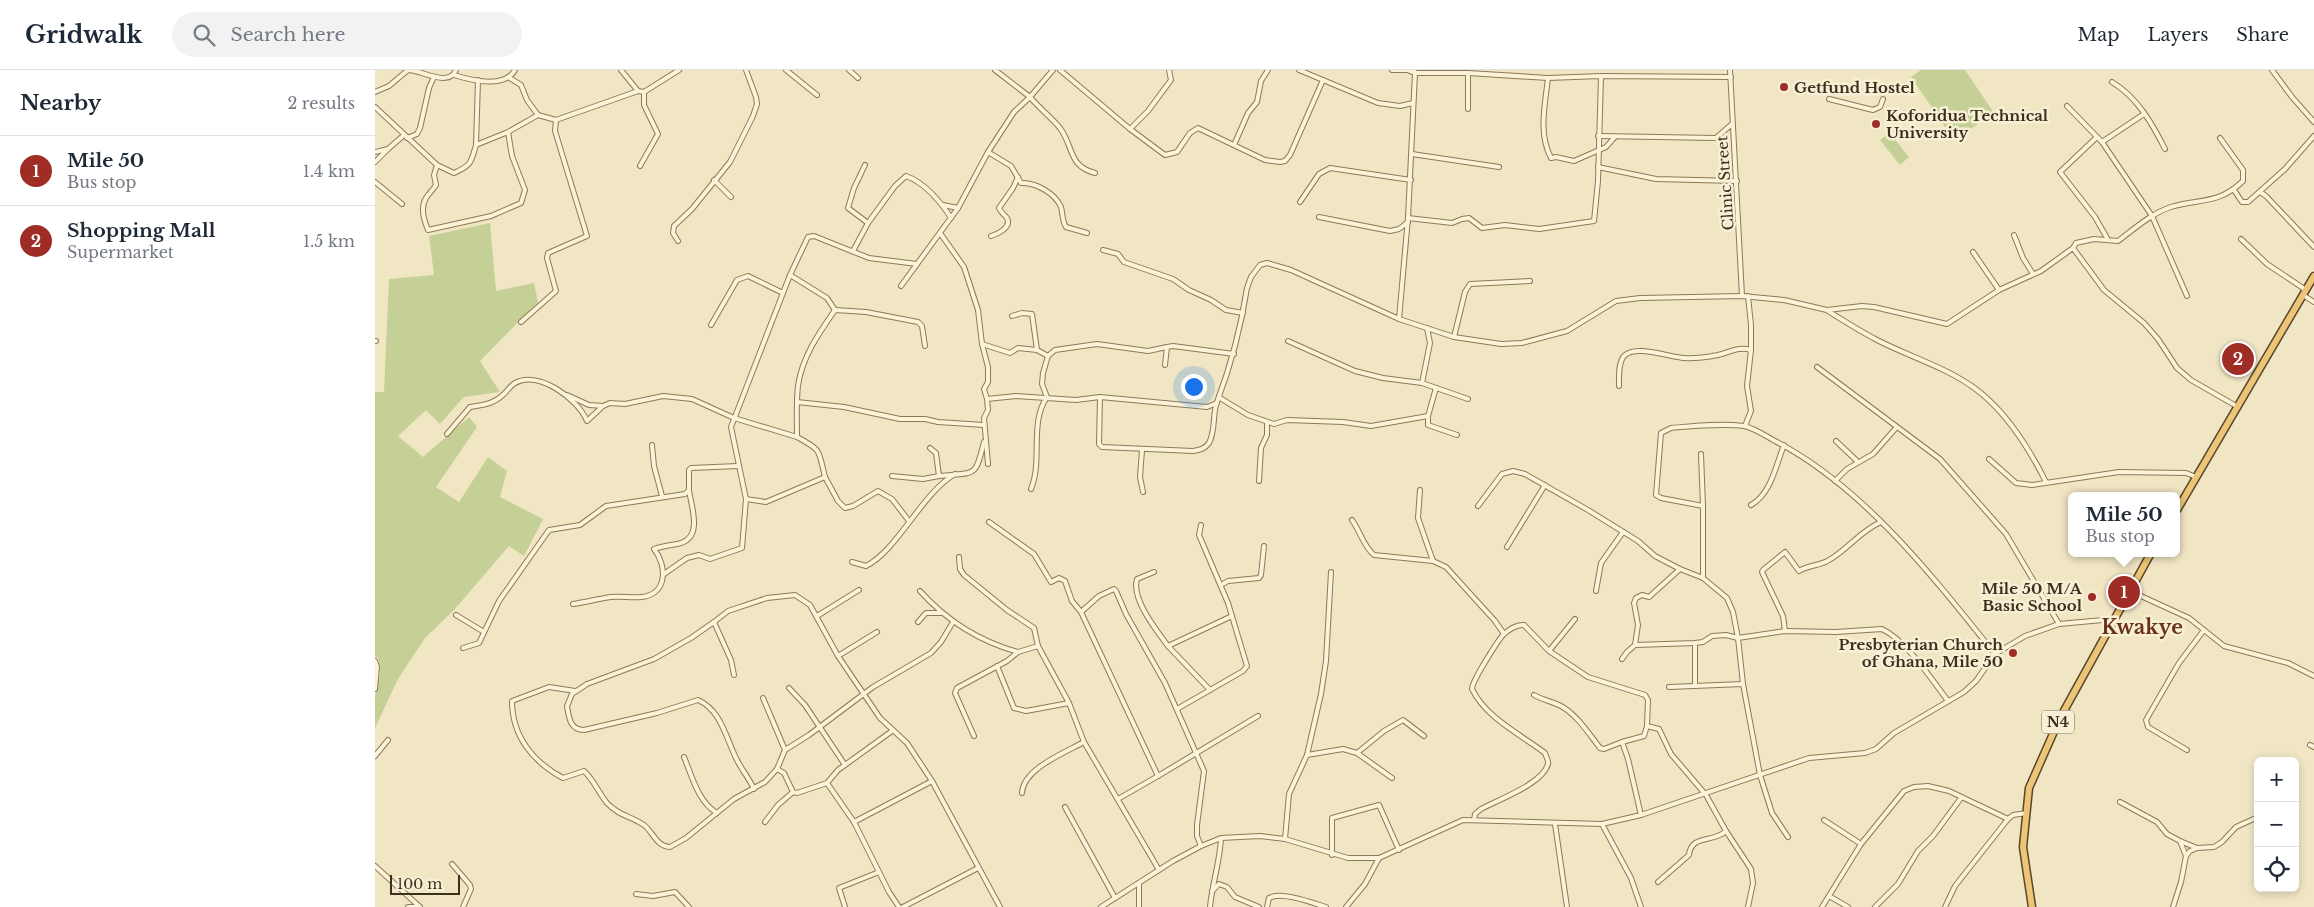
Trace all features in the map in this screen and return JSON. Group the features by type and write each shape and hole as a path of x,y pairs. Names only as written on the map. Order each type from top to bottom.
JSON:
{"highway":[{"path":"2180,505 2314,276"},
{"name":"N4","path":"2032,907 2023,847 2029,788 2041,757 2060,718 2149,557"}],"street":[{"path":"375,92 389,86 408,70 417,70 435,77 447,78 455,72 478,80 494,82 508,77 515,70"},
{"path":"621,70 638,91"},
{"path":"508,77 521,85 527,100 538,115 555,120 638,91 644,92 679,70"},
{"path":"678,241 673,233 674,226 692,209 735,153 757,104 747,70"},
{"path":"786,70 817,95"},
{"path":"849,70 857,78"},
{"path":"995,70 1030,97 1060,128 1079,166 1095,173"},
{"path":"901,286 958,208 988,152 1014,112 1030,97 1053,70"},
{"path":"1060,70 1130,129 1165,155 1177,152 1190,134 1199,128 1265,160 1285,161 1290,155 1323,80"},
{"path":"1130,129 1148,111 1171,80 1169,70"},
{"path":"1234,145 1248,113 1257,102 1261,81 1268,70"},
{"path":"1299,70 1378,104 1400,106 1413,102"},
{"path":"1392,70 1548,78 1601,76 1731,77"},
{"name":"Clinic Street","path":"1730,70 1742,296"},
{"path":"2272,70 2314,122"},
{"path":"1399,319 1411,180 1415,72"},
{"path":"1468,73 1468,109"},
{"path":"1319,217 1389,231 1399,229 1408,220 1452,223 1469,218 1482,228 1505,225 1539,230 1594,221 1599,167 1598,136 1601,76"},
{"path":"375,162 405,136 417,134 429,88 435,77"},
{"path":"1548,78 1543,132 1545,146 1551,158 1556,157 1574,161 1606,147 1614,138"},
{"path":"375,107 437,165 454,173 464,169 474,160 478,80"},
{"path":"2112,82 2126,90 2144,114 2165,149"},
{"path":"640,166 648,148 658,134 643,105 644,92"},
{"path":"1829,99 1873,110 1880,107 1883,99"},
{"path":"2067,106 2102,142 2152,216 2187,296"},
{"path":"2102,142 2144,114"},
{"path":"476,144 508,132 538,115"},
{"path":"521,322 556,291 547,258 548,253 587,236 572,181 555,131 555,120"},
{"path":"1598,136 1614,138 1717,138 1732,124"},
{"path":"437,165 434,175 436,185 426,199 423,210 423,218 428,230 491,216 521,203 525,190 512,156 508,132"},
{"path":"2097,136 2060,172 2095,217 2107,238"},
{"path":"2234,190 2245,203 2285,169 2314,136"},
{"path":"1827,310 1862,306 1874,307 1947,324 1999,290 2041,271 2073,248 2076,243 2107,238 2118,241 2152,216 2171,207 2217,198 2234,190 2243,182 2244,174 2220,138"},
{"path":"375,152 388,149"},
{"path":"988,152 1011,166 1021,182 1031,182 1055,199 1061,207 1066,227 1087,233"},
{"path":"1412,154 1499,167"},
{"path":"865,166 853,188 848,208 868,223"},
{"path":"1599,167 1657,179 1737,181"},
{"path":"1300,202 1319,174 1330,168 1411,180"},
{"path":"853,251 868,223 895,186 906,176 918,182 943,205 951,218"},
{"path":"991,236 1005,228 1008,223 999,208 1018,177"},
{"path":"714,180 731,197"},
{"path":"375,182 402,204"},
{"path":"2259,192 2266,196 2314,247"},
{"path":"943,205 958,208"},
{"path":"940,234 956,254 969,280 981,321 982,344 988,367 988,382 985,389 988,410 984,418 988,464"},
{"path":"2014,235 2023,258 2033,274"},
{"path":"664,574 687,558 699,556 710,559 742,548 746,498 731,427 790,275 811,236 869,258 917,264"},
{"path":"2241,239 2267,264 2314,302"},
{"path":"2073,248 2104,290 2144,323 2177,368 2191,380 2238,407"},
{"path":"1103,250 1118,254 1124,262 1173,279 1226,310 1243,313"},
{"path":"1973,252 1999,290"},
{"path":"1100,397 1099,444 1103,447 1193,451 1208,445 1213,435 1217,403 1234,354 1247,288 1251,277 1260,265 1267,263 1291,270 1399,319 1454,337 1501,344 1522,343 1567,332 1616,301 1640,298 1747,296 1783,300 1827,310 1877,340 1932,364 1973,387 1993,404 2031,450 2046,482"},
{"path":"790,275 827,298 835,310"},
{"path":"711,326 737,280 748,276 783,293"},
{"path":"1454,337 1465,292 1471,284 1529,281"},
{"path":"1745,426 1751,411 1747,386 1751,350 1751,325 1747,296"},
{"path":"835,310 866,312 918,322 922,326 925,346"},
{"path":"797,437 797,402 803,364 815,339 835,310"},
{"path":"1012,316 1023,313 1032,314 1037,350"},
{"path":"1422,383 1430,343 1427,328"},
{"path":"1288,341 1355,372 1422,383 1468,399"},
{"path":"982,344 1010,353 1018,348 1037,350 1048,356"},
{"path":"1047,397 1042,384 1043,373 1048,356 1055,350 1097,344 1149,351 1182,346 1234,354"},
{"path":"1165,365 1167,347"},
{"path":"1619,386 1621,361 1629,353 1650,352 1673,357 1690,358 1720,355 1741,347 1751,350"},
{"path":"1817,367 1940,460 2006,534 2059,624"},
{"path":"447,434 470,407 495,403 515,383 528,379 539,380 589,405 603,406"},
{"path":"1436,388 1428,416 1427,423 1429,428 1457,435"},
{"path":"566,395 587,421 603,406 610,403 625,404 663,396 692,399 734,418 797,437 821,452 825,477 838,501 845,508 853,506 878,491 892,499 909,521"},
{"path":"987,400 1016,396 1075,400 1100,397 1207,407 1217,403"},
{"path":"1031,489 1037,468 1038,427 1043,403 1047,397"},
{"path":"1220,398 1248,415 1273,424 1287,420 1371,426 1428,416"},
{"path":"797,402 844,406 900,419 925,419 984,426"},
{"path":"1259,481 1261,448 1267,435 1267,423"},
{"path":"1703,506 1661,498 1656,495 1661,433 1671,428 1745,426 1784,446 1835,481 1881,522 1951,599 1995,654"},
{"path":"1835,481 1857,461 1873,454 1896,428"},
{"path":"892,476 923,478 972,473 977,469 985,438"},
{"path":"1837,440 1857,461"},
{"path":"652,446 654,466 662,496"},
{"path":"1751,505 1760,500 1766,491 1784,446"},
{"path":"930,448 935,453 939,476"},
{"path":"1142,450 1140,477 1143,492"},
{"path":"1701,454 1703,578"},
{"path":"1989,459 2017,483 2032,485 2119,472 2186,473 2196,477"},
{"path":"573,604 612,597 650,595 662,585 664,574 658,554 654,549 683,542 691,536 694,529 689,490 689,470 691,468 738,466"},
{"path":"1478,506 1502,474 1507,471 1525,474 1623,532 1655,556 1679,569 1703,578 1727,598 1733,612 1738,638 1743,684 1760,775 1772,813 1788,837"},
{"path":"852,562 866,566 870,564 948,478 955,474"},
{"path":"746,498 766,502 825,477"},
{"path":"1507,547 1545,485"},
{"path":"463,648 479,643 499,601 549,530 580,525 606,506 647,501 662,496 679,496 689,490"},
{"path":"1420,490 1418,518 1433,561"},
{"path":"1352,520 1368,550 1374,555 1433,561 1446,567 1495,621 1504,634"},
{"path":"989,522 1034,554 1051,582 1059,578 1065,582 1072,601 1081,612 1158,776"},
{"path":"1785,631 1783,616 1762,572 1763,570 1785,552 1799,571 1824,563 1842,552 1864,531 1881,522"},
{"path":"1177,709 1243,671 1247,666 1221,585 1199,534 1201,525"},
{"path":"1596,591 1601,563 1623,532"},
{"path":"1221,585 1228,582 1259,578 1261,575 1264,546"},
{"path":"959,557 960,569 965,575 1007,610 1035,628 1038,646 1069,703 1084,742 1159,870"},
{"path":"1635,646 1638,625 1634,603 1636,598 1642,595 1649,597 1679,569"},
{"path":"1154,572 1137,579 1135,586 1148,618 1168,646 1209,690"},
{"path":"1285,839 1289,794 1307,755 1315,725 1326,661 1331,572"},
{"path":"817,616 859,590"},
{"path":"1081,612 1099,596 1114,590 1116,591 1126,614 1158,668 1204,771 1197,825 1197,836 1201,846"},
{"path":"920,591 941,614 975,636 1002,648 1018,652"},
{"path":"2130,591 2189,618 2224,646 2288,663 2314,676"},
{"path":"754,789 736,759 721,723 704,702 698,700 633,719 577,730 573,726 567,706 575,692 587,684 654,659 698,635 728,611 753,601 795,595 810,606 817,616 838,656 880,718 892,731 907,742 932,781 1000,907"},
{"path":"918,622 926,613 941,614"},
{"path":"456,615 484,632"},
{"path":"1168,646 1232,616"},
{"path":"1549,651 1575,619"},
{"path":"1101,907 1159,870 1201,846 1221,838 1260,836 1285,839 1332,855 1348,858 1379,858 1459,821 1602,824 1641,816 1809,758 1865,752 1876,749 1894,734 1948,701 1977,680 1995,654 2025,636 2059,624 2114,619"},
{"path":"714,622 731,660 734,675"},
{"path":"575,692 549,687 512,701 514,726 523,742 528,750 554,773 563,778 584,771 591,777 607,802 620,815 644,826 665,847 670,847 686,838 734,799 765,782 777,769 785,750 888,678 931,653 941,642 953,622"},
{"path":"1474,820 1475,814 1481,809 1536,780 1548,765 1545,754 1525,738 1505,726 1484,705 1472,689 1474,680 1504,634 1519,624 1524,625 1549,651 1589,677 1645,696 1648,700 1647,726 1644,736 1604,749 1600,748 1568,711 1558,705 1543,701 1534,695"},
{"path":"1623,659 1627,652 1635,646 1703,642 1712,636 1726,635 1738,638 1785,631 1836,632 1882,629 1888,632 1915,658 1948,701"},
{"path":"2187,750 2148,727 2146,720 2179,664 2204,630"},
{"path":"838,656 877,632"},
{"path":"1695,643 1695,685"},
{"path":"974,736 955,693 961,684 997,666 1018,652 1038,646"},
{"path":"375,661 377,667 375,689"},
{"path":"997,666 1014,708 1026,711 1069,703"},
{"path":"1669,687 1743,684"},
{"path":"789,688 796,694 845,765"},
{"path":"763,698 785,750"},
{"path":"1118,800 1257,716"},
{"path":"1357,753 1384,731 1403,720 1424,736"},
{"path":"1647,726 1659,730 1671,754 1706,795 1726,831 1751,869 1753,884 1748,907"},
{"path":"765,822 777,805 793,792 797,793 827,783 838,770 892,731"},
{"path":"375,756 388,740"},
{"path":"1022,793 1022,786 1029,775 1084,742"},
{"path":"1621,742 1628,759 1641,816"},
{"path":"1307,755 1343,749 1357,753 1392,778"},
{"path":"684,757 702,798 709,808 717,813"},
{"path":"777,769 784,773 793,792"},
{"path":"854,822 932,781"},
{"path":"827,783 854,822 879,872 901,907 978,868"},
{"path":"1822,907 1861,844 1903,791 1914,787 1929,786 1949,791 2008,819"},
{"path":"1875,907 1898,884 1917,851 1933,836 1961,798"},
{"path":"2120,802 2157,822 2167,834 2180,842 2197,848"},
{"path":"1332,855 1332,818 1379,805 1399,850"},
{"path":"1065,807 1115,898"},
{"path":"1945,907 1955,886 2008,819 2013,815 2027,813"},
{"path":"2173,907 2181,882 2186,856 2190,850 2214,847 2222,842 2235,827 2254,819"},
{"path":"1824,820 1861,844"},
{"path":"1555,824 1567,907"},
{"path":"1602,824 1631,878 1641,906"},
{"path":"1659,882 1689,855 1690,847 1693,844 1705,838 1713,838 1726,831"},
{"path":"1210,907 1220,856 1221,838"},
{"path":"2180,842 2186,856"},
{"path":"1346,907 1365,884 1379,858"},
{"path":"452,864 470,885 471,889 463,907"},
{"path":"375,866 419,907"},
{"path":"845,907 839,888 879,872"},
{"path":"1139,883 1139,907"},
{"path":"1212,891 1219,884 1224,885 1235,897 1259,907"},
{"path":"636,894 653,896 675,892 689,907"},
{"path":"1267,907 1272,896 1292,898 1327,907"},
{"path":"1829,896 1848,907"},
{"path":"408,907 419,907"}],"green space":[{"path":"1921,70 1965,70 1994,113 1954,140 1911,77"},
{"path":"1890,133 1909,157 1900,165 1880,140"},
{"path":"490,223 496,291 534,283 538,302 480,361 500,392 464,397 440,424 426,410 398,436 423,457 469,417 477,427 436,487 459,502 488,457 507,471 500,497 543,519 524,556 509,546 454,610 425,638 398,679 375,728 375,696 380,675 378,658 375,656 375,392 384,392 389,279 434,275 429,236"}],"place":[{"name":"Getfund Hostel","path":"1784,87"},
{"name":"Koforidua Technical University","path":"1876,124"},
{"name":"Shopping Mall","path":"2238,359"},
{"name":"Mile 50","path":"2124,592"},
{"name":"Mile 50 M/A Basic School","path":"2092,597"},
{"name":"Presbyterian Church of Ghana, Mile 50","path":"2013,653"}],"district":[{"name":"Kwakye","path":"2142,627"}]}
